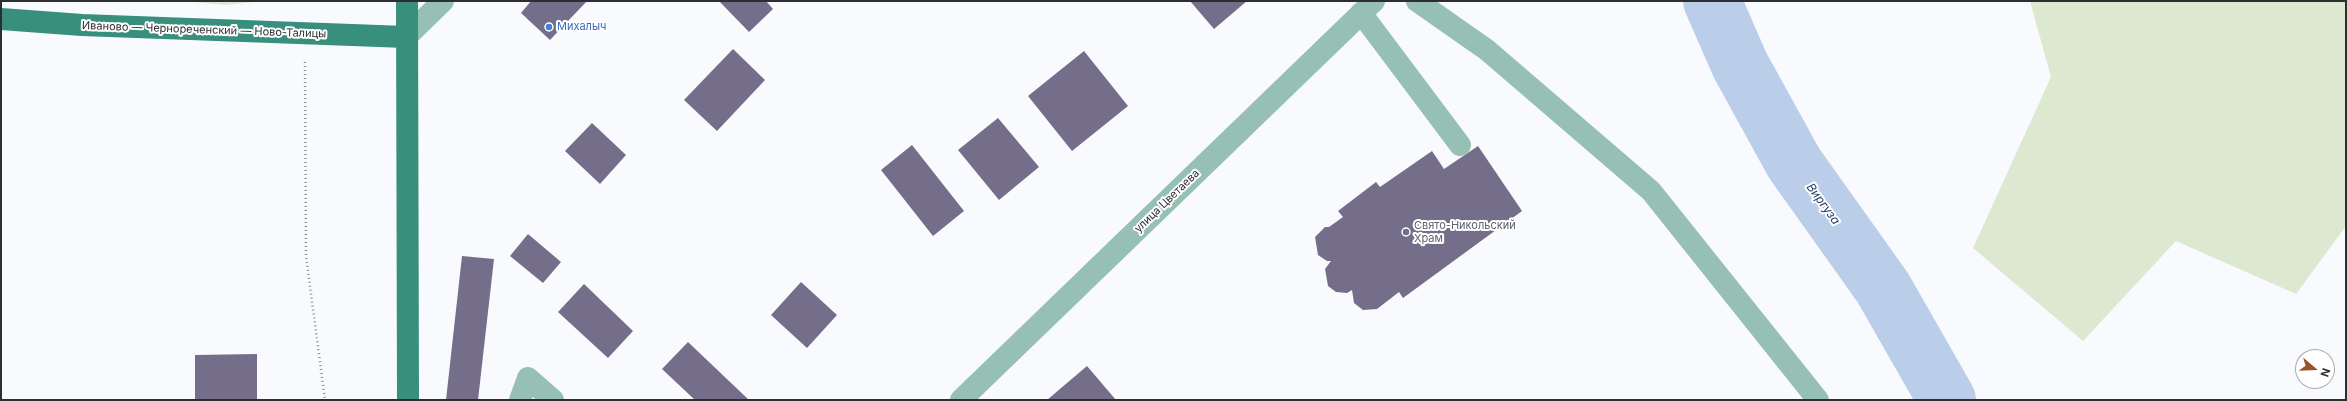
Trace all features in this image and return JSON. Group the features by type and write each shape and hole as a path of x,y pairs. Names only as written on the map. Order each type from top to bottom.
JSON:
{"main road":[{"path":"407,1 408,400"},
{"name":"Иваново — Чернореченский — Ново-Талицы","path":"1,18 82,25 305,35 406,37"}],"street":[{"path":"406,37 443,1"},
{"path":"1417,1 1487,50 1651,191 1818,400"},
{"path":"1367,7 1460,145"},
{"name":"улица Цветаева","path":"961,400 1367,7"},
{"path":"520,400 528,378 553,400"}],"path":[{"path":"305,35 306,256 325,400"}],"green space":[{"path":"182,1 263,1 226,5"},
{"path":"2030,1 2346,1 2346,226 2296,294 2176,241 2083,341 1973,248 2051,77"}],"building":[{"name":"Михалыч","path":"531,1 587,1 550,40 521,13"},
{"path":"719,1 766,1 773,9 749,32"},
{"path":"1190,1 1247,1 1214,29"},
{"path":"733,49 765,80 717,131 684,100"},
{"path":"1084,51 1128,106 1072,151 1028,96"},
{"path":"998,118 1039,167 999,200 958,150"},
{"path":"592,123 626,155 600,184 565,151"},
{"path":"912,145 964,211 933,236 881,170"},
{"name":"Свято-Никольский Храм","path":"1478,146 1522,211 1403,298 1399,292 1377,309 1363,310 1354,303 1352,290 1347,293 1336,292 1328,286 1325,269 1331,261 1327,261 1318,255 1315,237 1325,227 1329,227 1343,217 1338,211 1376,182 1380,187 1432,151 1444,169"},
{"path":"528,234 561,262 543,283 510,256"},
{"path":"462,256 494,259 478,400 446,400"},
{"path":"801,282 837,315 807,348 771,315"},
{"path":"584,284 633,331 608,358 558,312"},
{"path":"688,342 749,400 695,400 662,369"},
{"path":"257,354 257,400 195,400 195,355"},
{"path":"1087,366 1116,400 1047,400"}],"waterway":[{"name":"Виргуза","path":"1712,1 1740,65 1794,163 1883,288 1947,400"}],"place":[{"name":"Михалыч","path":"549,27"},
{"name":"Свято-Никольский Храм","path":"1406,232"}]}
